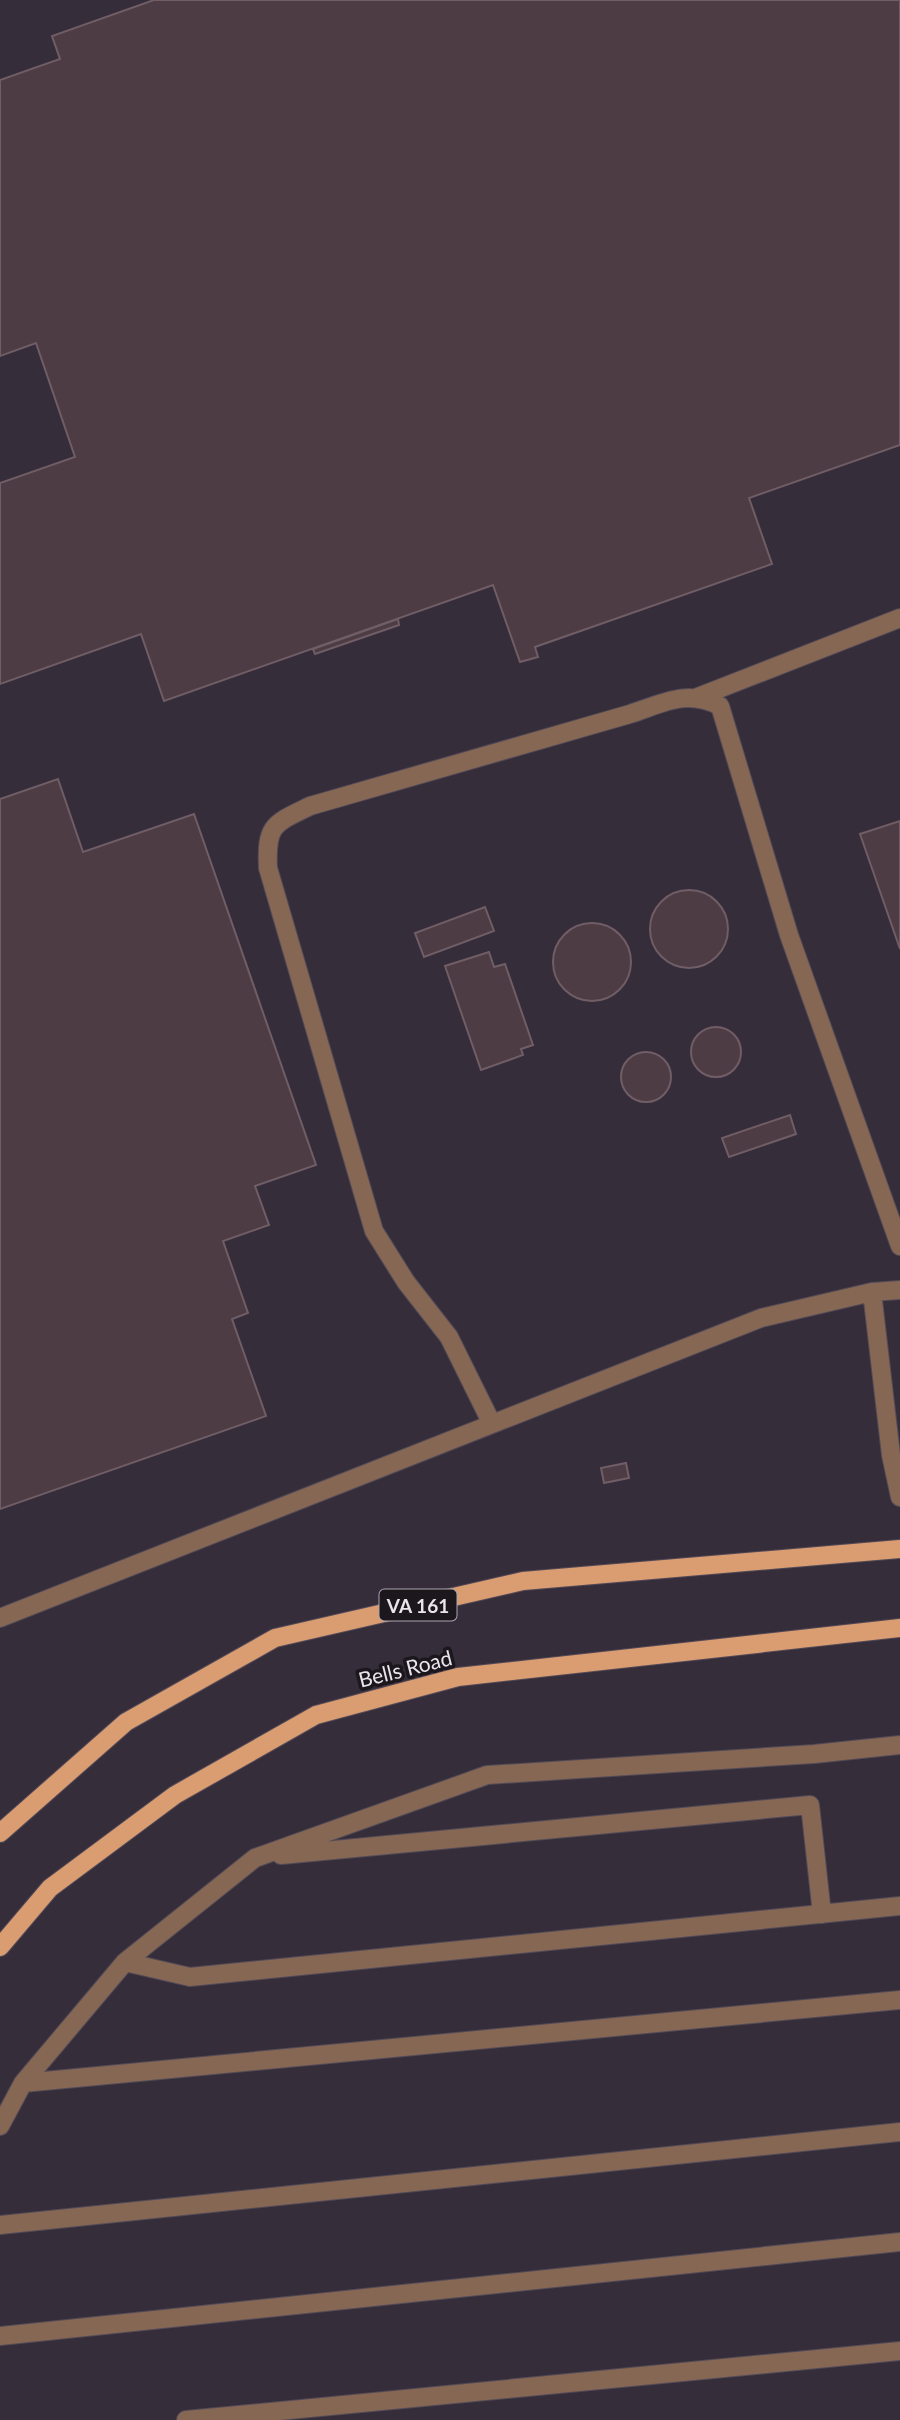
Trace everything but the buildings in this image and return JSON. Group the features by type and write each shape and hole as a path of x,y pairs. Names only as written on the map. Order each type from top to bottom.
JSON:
{"main road":[{"name":"VA 161","path":"0,1833 126,1721 275,1638 523,1581 900,1549"},
{"name":"Bells Road","path":"0,1947 50,1888 175,1795 316,1715 458,1677 900,1628"}],"lane":[{"path":"492,1424 449,1336 405,1282 374,1231 268,868 267,841 280,820 310,806 630,714 680,697 698,697 900,618"},
{"path":"698,697 720,706 789,935 900,1246"},
{"path":"0,1618 761,1318 872,1292 900,1290"},
{"path":"872,1292 891,1455 900,1497"},
{"path":"0,2126 23,2084 125,1962 255,1858 487,1775 814,1754 900,1745"},
{"path":"255,1858 810,1805 821,1914"},
{"path":"125,1962 190,1977 900,1906"},
{"path":"23,2084 900,2000"},
{"path":"0,2225 900,2133"},
{"path":"0,2336 900,2242"},
{"path":"186,2420 900,2351"}]}
